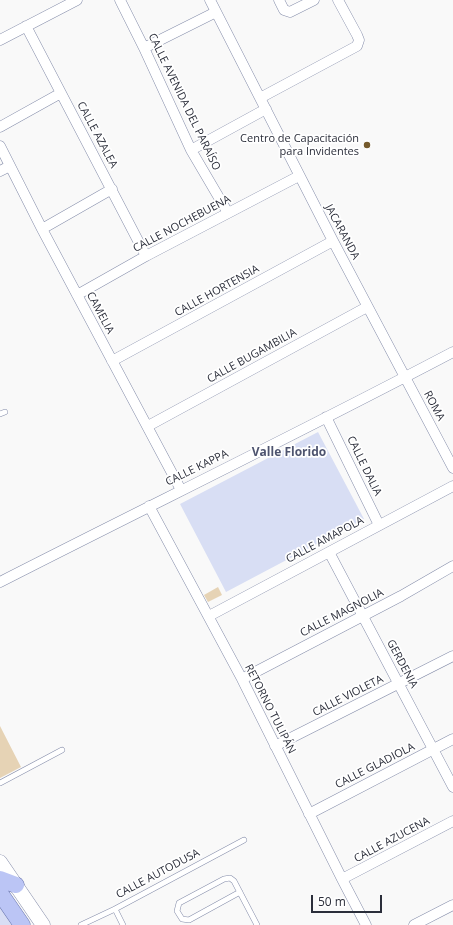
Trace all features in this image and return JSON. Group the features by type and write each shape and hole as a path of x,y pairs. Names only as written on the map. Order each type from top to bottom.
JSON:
{"main road":[{"path":"0,879 16,885"},
{"path":"0,893 22,925"}],"street":[{"path":"0,40 77,0"},
{"name":"CALLE AVENIDA DEL PARAÍSO","path":"120,0 191,150 228,213"},
{"name":"JACARANDA","path":"210,0 299,176 405,377"},
{"path":"279,0 284,10 290,12 314,0"},
{"path":"260,98 357,46 359,40 357,35 338,0"},
{"path":"144,48 216,12"},
{"name":"CALLE AZALEA","path":"26,26 146,256"},
{"path":"0,127 61,93"},
{"path":"191,150 266,109"},
{"name":"CAMELIA","path":"0,146 42,229 181,490"},
{"path":"0,171 10,166"},
{"name":"CALLE NOCHEBUENA","path":"77,295 146,256 299,176"},
{"path":"42,229 112,189"},
{"name":"CALLE HORTENSIA","path":"112,361 333,241"},
{"name":"CALLE BUGAMBILIA","path":"148,426 367,307"},
{"name":"CALLE KAPPA","path":"0,582 453,352"},
{"name":"ROMA","path":"405,377 453,468"},
{"name":"CALLE DALIA","path":"326,417 380,525"},
{"name":"CALLE AMAPOLA","path":"209,616 453,486"},
{"name":"RETORNO TULIPÁN","path":"149,506 242,679 366,925"},
{"name":"GERDENIA","path":"329,552 453,787"},
{"name":"CALLE MAGNOLIA","path":"242,679 363,616 453,566"},
{"name":"CALLE VIOLETA","path":"275,746 453,656"},
{"name":"CALLE GLADIOLA","path":"309,814 453,739"},
{"name":"CALLE AZUCENA","path":"342,879 453,821"},
{"path":"0,862 43,925"},
{"path":"414,925 453,905"}],"lane":[{"path":"0,783 62,750"},
{"name":"CALLE AUTODUSA","path":"81,925 115,909 244,840"},
{"path":"240,892 190,920 182,919 177,911 179,903 227,878 233,880 240,892 257,925"},
{"path":"115,909 123,925"}],"shaded area":[{"path":"318,432 364,519 226,592 180,504"},
{"path":"0,903 15,925 0,925"}],"building":[{"path":"218,587 222,595 208,602 204,595"},
{"path":"0,726 21,767 0,778"}],"place":[{"name":"Centro de Capacitación para Invidentes","path":"367,145"}],"district":[{"name":"Valle Florido","path":"289,453"}]}
